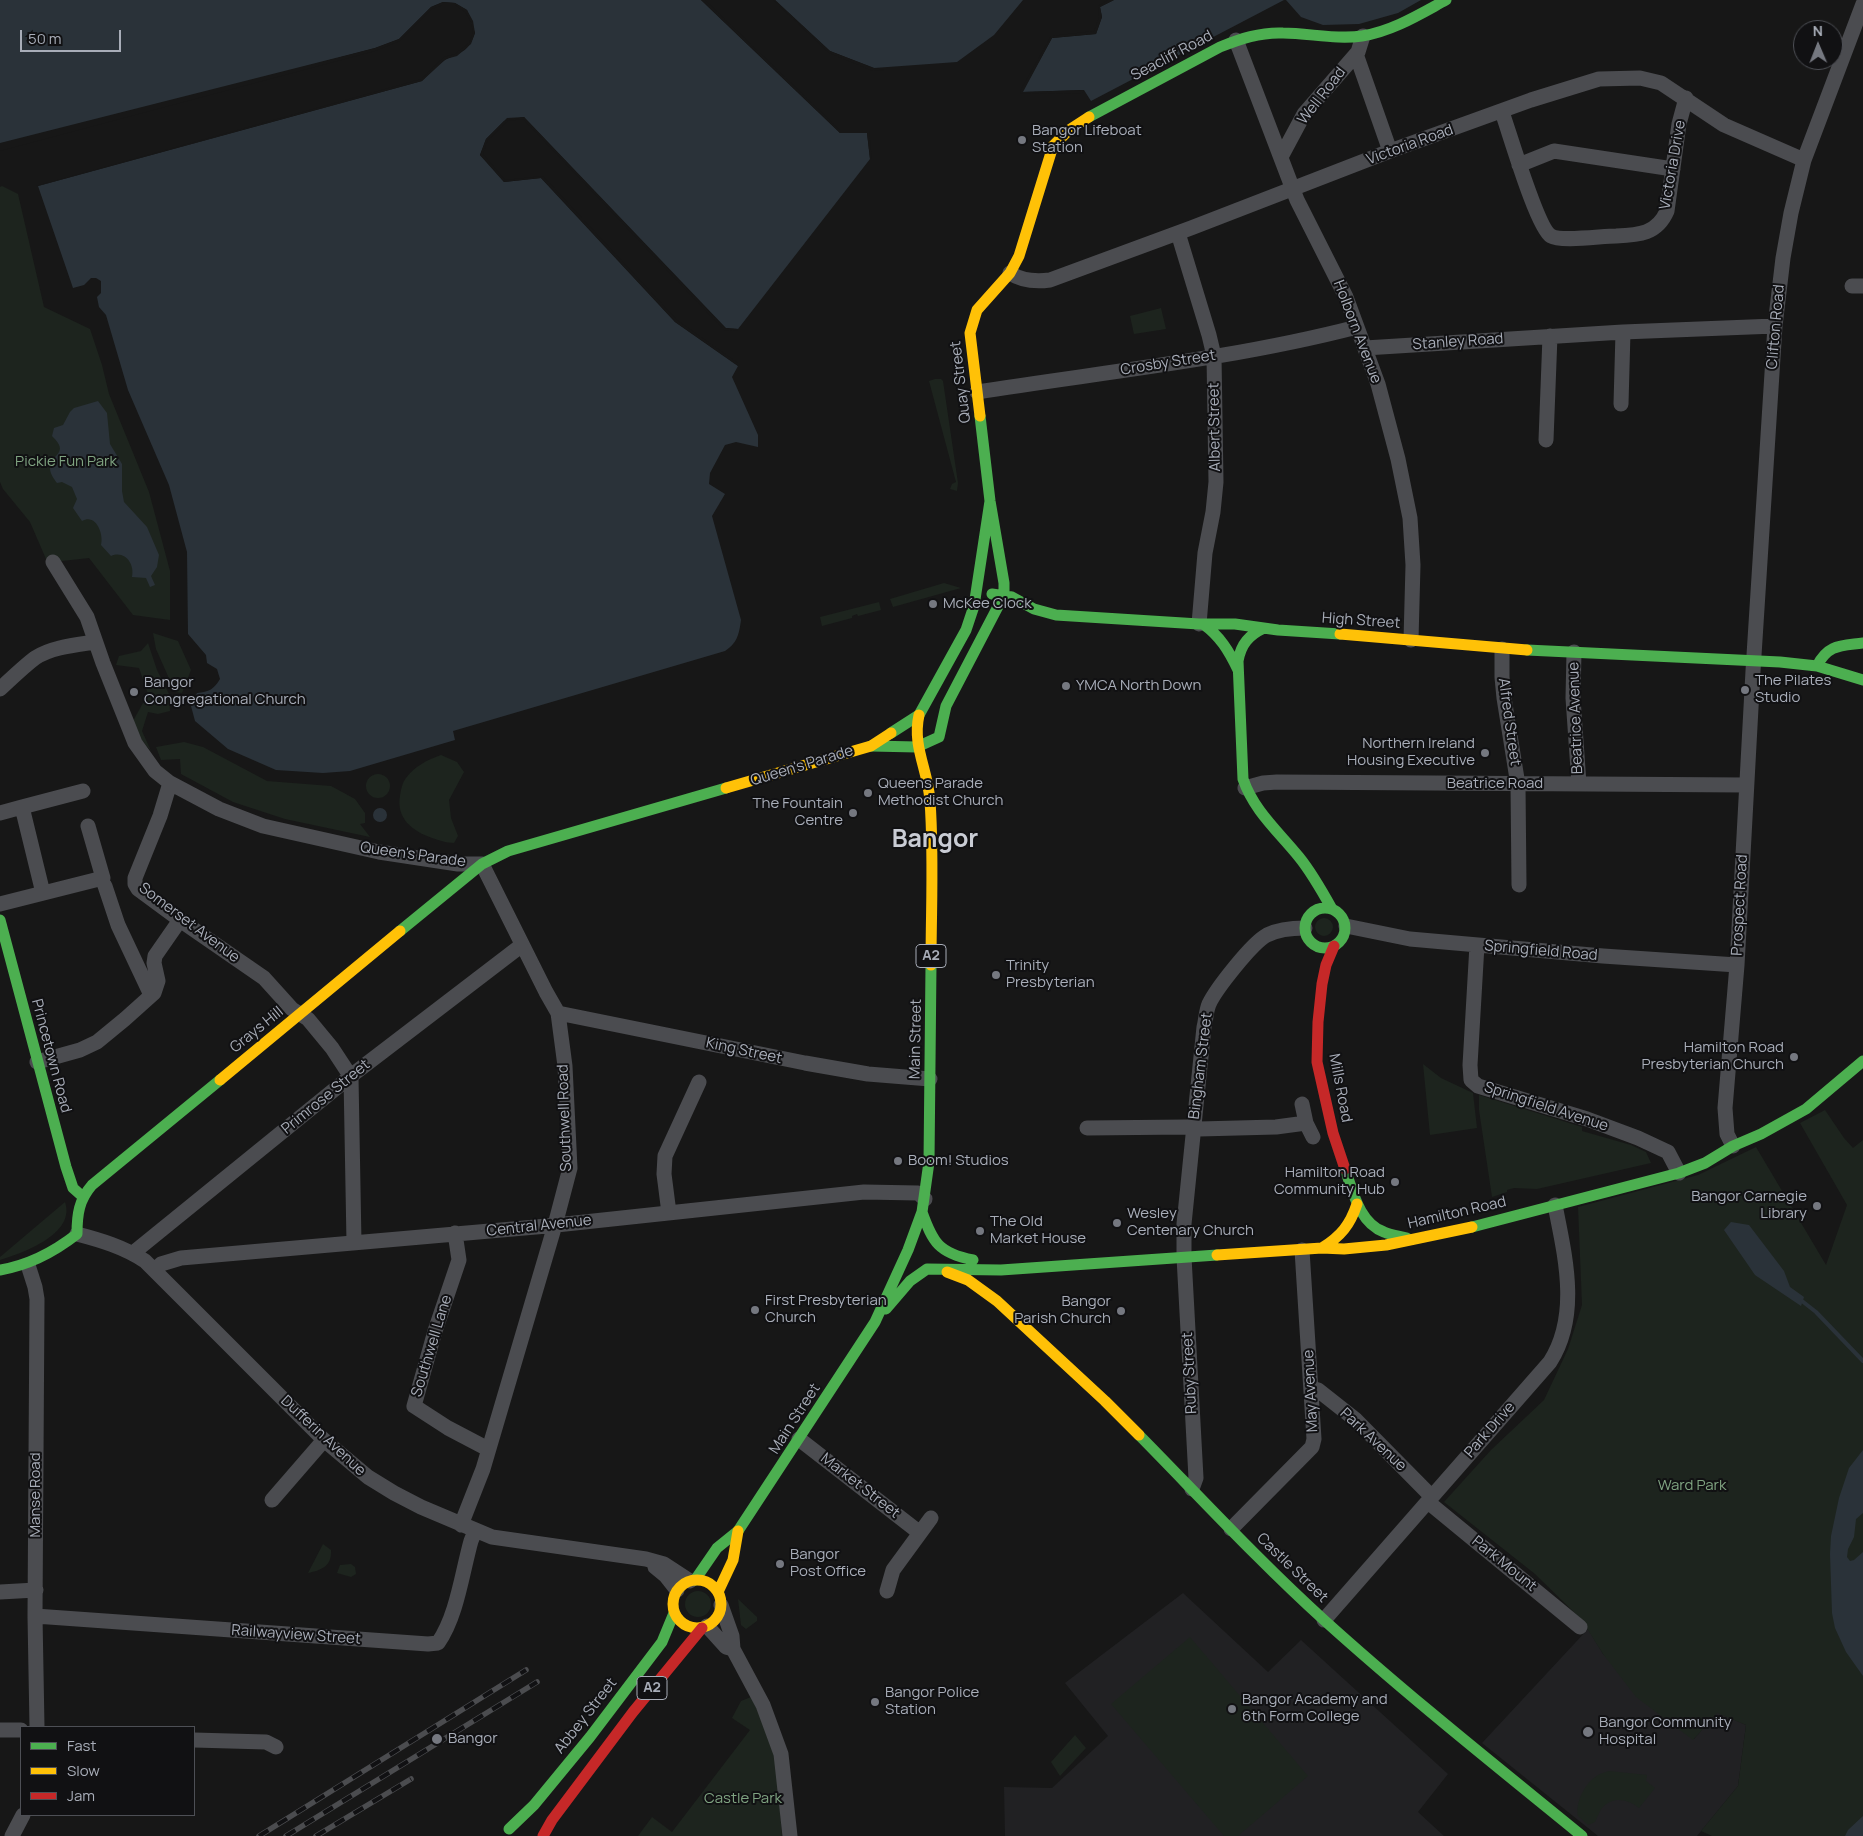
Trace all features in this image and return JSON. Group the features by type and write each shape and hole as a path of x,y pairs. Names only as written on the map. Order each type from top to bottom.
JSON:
{"main road":[{"name":"Seacliff Road","path":"1010,273 1019,256 1053,146 1065,132 1220,46 1236,40 1272,32 1341,38 1363,36 1399,26 1446,0"},
{"name":"Quay Street","path":"990,501 970,343 972,322 977,310 1010,273"},
{"path":"871,746 917,747 930,743 940,736 943,718 952,694 1004,595 1004,584 990,501"},
{"path":"871,746 919,715 966,630 974,606 990,501"},
{"name":"High Street","path":"1004,595 1034,609 1056,615 1201,624 1235,624 1502,649 1780,662 1818,666 1863,680"},
{"path":"974,606 984,596 1004,595"},
{"path":"1201,624 1213,631 1224,642 1238,670"},
{"path":"1264,628 1254,633 1242,644 1238,661 1243,779 1245,788 1262,816 1300,858 1332,909 1341,916 1346,926 1343,936 1334,946 1328,948 1316,946 1308,939 1305,928 1309,916 1314,911 1326,908 1332,909"},
{"path":"1818,666 1824,652 1831,648 1863,643"},
{"name":"Main Street","path":"875,1322 914,1236 924,1205 929,1162 931,811 928,781 917,747 915,734 919,715"},
{"name":"Queen's Parade","path":"482,864 508,851 871,746"},
{"name":"Grays Hill","path":"82,1196 92,1185 482,864"},
{"name":"Princetown Road","path":"0,920 66,1167 73,1188 82,1196"},
{"name":"Mills Road","path":"1334,946 1326,966 1322,984 1318,1022 1317,1062 1333,1133 1357,1204 1367,1220 1382,1232 1411,1239"},
{"name":"Hamilton Road","path":"934,1268 1001,1270 1322,1248 1344,1249 1386,1245 1453,1232 1679,1173 1705,1163 1733,1146 1761,1134 1806,1109 1863,1061"},
{"path":"0,1270 28,1264 64,1245 77,1234 77,1210 82,1196"},
{"path":"1322,1248 1339,1238 1346,1231 1351,1223 1357,1204"},
{"name":"Hamilton Road","path":"924,1205 932,1240 947,1254 1020,1268"},
{"name":"Main Street","path":"693,1580 716,1548 738,1531 875,1322 916,1274 934,1268"},
{"name":"Castle Street","path":"934,1268 958,1275 998,1301 1105,1401 1324,1620 1383,1672 1582,1836"},
{"path":"998,1301 995,1285 1001,1270"},
{"name":"Main Street","path":"719,1599 733,1560 738,1531"},
{"path":"693,1580 708,1583 719,1599"},
{"name":"A2","path":"674,1613 673,1601 677,1590 682,1585 693,1580"},
{"name":"A2","path":"543,1836 552,1820 629,1716 704,1627 716,1618 719,1599"},
{"path":"674,1613 688,1627 704,1627"},
{"name":"Abbey Street","path":"509,1829 534,1805 595,1730 662,1642 674,1613"},
{"path":"509,1829 524,1831"},
{"name":"A2","path":"497,1836 509,1829"}],"street":[{"name":"Clifton Road","path":"1754,662 1775,326 1788,231 1804,160 1856,38 1863,4"},
{"name":"Well Road","path":"1282,157 1304,114 1356,54 1363,36"},
{"name":"Holborn Avenue","path":"1236,40 1293,189 1346,297 1378,384 1394,440 1408,505 1413,565 1411,640"},
{"path":"1356,54 1390,152"},
{"name":"Victoria Road","path":"1010,273 1018,278 1029,280 1050,280 1390,152 1586,82 1619,77 1640,78 1661,83 1724,125 1804,160"},
{"name":"Victoria Drive","path":"1502,112 1519,165 1545,230 1550,236 1564,238 1630,235 1655,228 1662,221 1667,211 1679,124 1686,98"},
{"path":"1519,165 1554,151 1673,169"},
{"name":"Albert Street","path":"1178,233 1214,356 1216,482 1213,512 1204,561 1201,624"},
{"name":"Stanley Road","path":"1365,348 1623,332 1775,326"},
{"name":"Crosby Street","path":"977,392 1214,356 1311,339 1357,327"},
{"path":"1621,404 1623,332"},
{"path":"1546,440 1550,336"},
{"name":"Queen's Parade","path":"53,562 81,605 135,743 156,771 170,783 219,809 262,826 368,850 437,861 482,864"},
{"path":"0,689 30,662 42,655 70,646 95,642"},
{"name":"Alfred Street","path":"1502,649 1503,691 1518,784 1519,885"},
{"name":"Beatrice Avenue","path":"1574,652 1572,698 1579,784"},
{"name":"Prospect Road","path":"1733,1146 1727,1134 1725,1108 1737,965 1754,662"},
{"name":"Beatrice Road","path":"1245,788 1263,783 1278,782 1746,785"},
{"name":"Somerset Avenue","path":"170,783 134,881 138,889 264,978 292,1009 308,1019 332,1048 351,1077"},
{"path":"0,813 83,791"},
{"path":"22,807 43,893"},
{"path":"0,904 102,878 88,826"},
{"name":"Southwell Road","path":"468,1528 488,1449 555,1225 570,1168 564,1066 558,1013 482,864"},
{"path":"105,886 118,925 151,996"},
{"path":"37,1062 80,1050 97,1042 151,996 156,990 158,981 154,963 155,956 180,920"},
{"name":"Springfield Road","path":"1346,926 1389,936 1477,945 1737,965"},
{"name":"Bingham Street","path":"1184,1257 1184,1224 1193,1128 1208,1005 1228,976 1265,936 1278,930 1305,928"},
{"name":"Primrose Street","path":"133,1253 351,1077 522,945"},
{"name":"Springfield Avenue","path":"1477,945 1470,1065 1471,1080 1478,1086 1587,1119 1638,1138 1668,1152 1679,1173"},
{"name":"King Street","path":"558,1013 805,1064 868,1074 930,1079"},
{"path":"351,1077 354,1243"},
{"path":"669,1213 664,1174 665,1156 699,1082"},
{"path":"1302,1104 1306,1123 1313,1137"},
{"path":"1087,1128 1276,1127 1306,1123"},
{"name":"Central Avenue","path":"155,1270 161,1264 181,1258 555,1225 864,1192 918,1193 924,1205"},
{"name":"Park Drive","path":"1324,1620 1550,1362 1560,1347 1569,1298 1563,1246 1555,1205"},
{"name":"Southwell Lane","path":"456,1233 459,1260 414,1406 448,1428 488,1449"},
{"name":"Dufferin Avenue","path":"77,1234 103,1241 133,1253 155,1270 324,1440 368,1478 421,1507 492,1537 646,1560 664,1564 693,1580"},
{"name":"May Avenue","path":"1231,1529 1312,1447 1314,1440 1302,1250"},
{"name":"Ruby Street","path":"1184,1257 1196,1478 1192,1489"},
{"name":"Manse Road","path":"28,1264 37,1299 35,1616 37,1726"},
{"name":"Park Avenue","path":"1311,1388 1318,1390 1356,1420 1430,1499"},
{"path":"272,1500 324,1440"},
{"name":"Market Street","path":"799,1440 920,1533"},
{"name":"Park Mount","path":"1430,1499 1580,1627"},
{"path":"887,1591 893,1570 931,1518"},
{"name":"Railwayview Street","path":"35,1616 428,1644 438,1643 444,1635 453,1611 471,1541 468,1528"},
{"path":"646,1560 666,1576 677,1590"},
{"path":"0,1592 36,1590"},
{"path":"719,1599 732,1636 733,1649 763,1705 781,1754 790,1836"},
{"path":"704,1627 726,1647 733,1649"},
{"path":"0,1730 20,1730"},
{"path":"195,1740 266,1742 276,1747"},
{"path":"12,1836 22,1816"}],"shaded area":[{"path":"0,0 701,0 840,133 867,133 870,159 738,329 726,328 524,117 507,118 486,139 480,155 504,182 541,178 675,322 738,366 732,377 758,435 758,447 736,442 725,445 710,473 709,484 725,494 712,516 741,620 735,642 725,651 453,731 455,740 350,771 323,773 276,770 228,749 195,721 191,706 197,693 211,689 220,679 217,669 207,663 206,655 188,634 187,552 169,485 128,390 106,315 99,307 97,297 101,293 101,281 91,278 84,285 73,288 38,186 422,81 440,63 464,50 470,44 475,33 467,10 455,3 443,2 431,7 399,39 375,48 0,148"},
{"path":"775,0 1023,0 994,35 957,62 874,68 830,51"},
{"path":"1114,0 1284,0 1091,101 1084,90 1022,92 1052,38 1096,34 1102,17 1100,7"},
{"path":"1286,0 1421,0 1398,13 1359,24 1323,25 1301,17"},
{"path":"98,401 107,413 110,444 122,464 124,502 147,527 159,555 157,567 151,576 155,585 150,587 146,578 132,577 132,567 128,559 121,555 111,556 101,545 100,530 95,522 87,519 82,521 73,508 77,499 72,487 62,482 57,483 52,476 51,463 60,450 52,436 54,428 63,425 74,408"},
{"path":"377,808 383,808 387,815 383,822 377,822 373,818 373,812"},
{"path":"1731,1222 1749,1225 1784,1271 1790,1287 1804,1297 1801,1306 1755,1275 1724,1230"},
{"path":"1863,1450 1863,1513 1856,1519 1854,1537 1848,1549 1847,1557 1850,1561 1854,1560 1863,1552 1863,1676 1846,1652 1835,1628 1832,1613 1830,1554 1831,1536 1839,1498 1849,1468"},
{"name":"Bangor Academy and 6th Form College","path":"1183,1593 1268,1672 1301,1640 1448,1774 1418,1812 1444,1836 1005,1836 1004,1787 1052,1788 1108,1736 1065,1683"},
{"name":"Bangor Community Hospital","path":"1588,1629 1603,1654 1694,1739 1717,1712 1746,1725 1738,1786 1697,1836 1598,1836 1482,1743"},
{"path":"1863,1816 1863,1836 1845,1836 1848,1830"}],"green space":[{"name":"Pickie Fun Park","path":"2,186 18,194 44,307 90,329 109,394 149,492 170,571 170,620 133,615 89,558 53,562 46,559 30,522 3,489 0,482 0,187"},
{"path":"1161,308 1166,329 1134,334 1130,316"},
{"path":"935,379 943,381 958,483 957,491 950,489 952,484 956,482 929,381"},
{"path":"944,583 961,588 893,607 890,599"},
{"path":"879,602 881,610 858,616 857,614 852,616 852,618 822,626 820,617"},
{"path":"153,633 178,641 191,670 182,693 175,692 156,649"},
{"path":"148,643 157,670 169,694 170,711 158,714 148,712 142,731 151,751 139,737 133,721 148,694 139,668 116,665 119,656 141,651"},
{"path":"184,742 203,747 267,781 331,786 355,799 365,813 365,823 360,824 370,837 285,819 233,802 181,774 180,759 161,760 156,747"},
{"path":"441,755 457,762 464,772 449,800 451,818 458,836 454,843 445,842 418,832 407,823 400,811 400,796 405,780 413,770"},
{"path":"378,774 387,777 390,786 387,795 378,798 369,795 366,786 369,777"},
{"path":"1324,918 1330,921 1333,927 1330,933 1324,936 1318,933 1315,927 1318,921"},
{"path":"1423,1064 1441,1078 1473,1093 1477,1128 1430,1135"},
{"path":"1479,1095 1582,1127 1582,1131 1631,1145 1646,1152 1651,1163 1537,1189 1514,1188 1492,1197 1479,1110"},
{"name":"Ward Park","path":"1825,1110 1853,1148 1863,1140 1863,1836 1712,1836 1701,1831 1738,1786 1746,1725 1717,1713 1693,1740 1636,1697 1603,1654 1581,1619 1535,1574 1444,1502 1491,1450 1544,1400 1568,1349 1582,1305 1578,1207 1698,1175 1756,1147 1826,1265 1847,1205 1800,1123"},
{"path":"65,1202 66,1213 63,1224 55,1233 34,1247 0,1260 0,1257"},
{"path":"323,1544 331,1550 328,1564 322,1569 308,1573"},
{"path":"351,1564 355,1567 356,1574 351,1577 337,1573 340,1565"},
{"path":"698,1591 707,1595 711,1604 707,1613 698,1617 689,1613 685,1604 689,1595"},
{"path":"738,1599 757,1617 757,1621 746,1629 741,1625"},
{"path":"1190,1637 1308,1776 1238,1836 1224,1836 1111,1704"},
{"name":"Castle Park","path":"751,1697 761,1717 776,1758 782,1836 638,1836 652,1817 672,1832 750,1730 732,1718 741,1701"},
{"path":"1075,1735 1086,1748 1060,1776 1051,1762"},
{"path":"1609,1771 1647,1775 1646,1781 1655,1788 1639,1808 1621,1800 1611,1801 1602,1809 1595,1822 1588,1825 1578,1816 1577,1811 1582,1793 1593,1778"}],"pier":[{"path":"701,0 705,0 841,131 869,131 872,159 870,159 867,133 840,133"},
{"path":"773,0 830,51 884,70 873,71 829,53"},
{"path":"1108,0 1114,0 1100,7 1102,17 1096,34 1052,38 1023,92 1084,90 1082,93 1021,94 1020,91 1051,36 1094,31 1099,17 1098,6"},
{"path":"443,2 455,3 467,10 473,21 475,33 471,44 457,56 446,59 422,81 36,186 421,79 444,57 455,54 469,43 473,32 471,22 465,12 455,5 443,5 432,9 400,41 375,51 0,151 0,143 375,48 399,39 431,7"},
{"path":"524,117 725,328 738,329 738,331 724,330 523,119 508,121 488,140 483,154 505,180 543,176 677,320 738,363 738,366 675,322 541,178 504,182 480,155 486,139 504,121"}],"waterway":[{"path":"1802,1301 1816,1312 1863,1361"}],"railway":[{"path":"259,1836 526,1670"},
{"path":"286,1836 537,1682"},
{"path":"316,1836 411,1779"}],"traffic: fast":[{"path":"1089,117 1220,47 1243,39 1275,33 1342,37 1373,34 1395,26 1446,0"},
{"path":"871,746 917,747 939,737 946,706 1004,595 1004,583 990,501 980,416"},
{"path":"891,733 919,715 966,630 974,606 990,501"},
{"path":"992,594 1012,597 1034,609 1056,615 1199,624 1235,624 1278,630 1340,634"},
{"path":"1203,624 1224,644 1238,670"},
{"path":"1264,628 1246,641 1238,661 1243,779 1253,801 1304,863 1332,909"},
{"path":"1817,666 1821,659 1836,647 1863,643"},
{"path":"1527,650 1780,662 1817,666 1863,680"},
{"path":"400,931 482,864 508,851 726,788"},
{"path":"1329,908 1336,911 1342,917 1345,928 1344,936 1336,945 1329,948 1321,948 1314,945 1306,936 1305,924 1308,917 1317,909 1329,908"},
{"path":"0,920 66,1167 73,1188 82,1196"},
{"path":"695,1580 717,1548 738,1531 875,1322 908,1250 922,1212 929,1162 931,965"},
{"path":"1472,1227 1679,1173 1705,1163 1733,1146 1761,1134 1806,1109 1863,1061"},
{"path":"0,1270 21,1265 41,1257 77,1234 80,1208 84,1196 92,1185 220,1080"},
{"path":"1345,1169 1354,1196 1368,1221 1375,1228 1384,1232 1407,1238"},
{"path":"922,1212 930,1232 939,1245 952,1254 973,1260"},
{"path":"886,1309 910,1281 927,1269 1001,1270 1217,1255"},
{"path":"1139,1435 1253,1552 1324,1620 1419,1703 1582,1836"},
{"path":"509,1829 534,1805 590,1737 662,1642 674,1613"}],"traffic: slow":[{"path":"980,416 970,333 977,310 1010,273 1019,256 1053,146 1069,130 1089,117"},
{"path":"1340,634 1527,650"},
{"path":"919,715 917,737 930,801 932,863 931,965"},
{"path":"726,788 871,746 891,733"},
{"path":"220,1080 400,931"},
{"path":"1322,1248 1344,1229 1357,1204"},
{"path":"1217,1255 1322,1248 1344,1249 1386,1245 1472,1227"},
{"path":"947,1272 968,1280 997,1301 1139,1435"},
{"path":"718,1592 733,1560 738,1531"},
{"path":"692,1580 702,1580 714,1587 721,1599 721,1604 721,1609 714,1621 702,1628 692,1628 684,1624 677,1617 673,1609 673,1599 677,1591 684,1584 692,1580"}],"traffic: jam":[{"path":"1334,946 1326,965 1322,984 1318,1022 1317,1062 1333,1133 1345,1169"},
{"path":"543,1836 552,1820 633,1712 702,1628"}],"place":[{"name":"Bangor Lifeboat Station","path":"1022,140"},
{"name":"McKee Clock","path":"933,604"},
{"name":"YMCA North Down","path":"1066,686"},
{"name":"The Pilates Studio","path":"1745,690"},
{"name":"Bangor Congregational Church","path":"134,692"},
{"name":"Northern Ireland Housing Executive","path":"1485,753"},
{"name":"Queens Parade Methodist Church","path":"868,793"},
{"name":"The Fountain Centre","path":"853,813"},
{"name":"Trinity Presbyterian","path":"996,975"},
{"name":"Hamilton Road Presbyterian Church","path":"1794,1057"},
{"name":"Boom! Studios","path":"898,1161"},
{"name":"Hamilton Road Community Hub","path":"1395,1182"},
{"name":"Bangor Carnegie Library","path":"1817,1206"},
{"name":"Wesley Centenary Church","path":"1117,1223"},
{"name":"The Old Market House","path":"980,1231"},
{"name":"First Presbyterian Church","path":"755,1310"},
{"name":"Bangor Parish Church","path":"1121,1311"},
{"name":"Bangor Post Office","path":"780,1564"},
{"name":"Bangor Police Station","path":"875,1702"},
{"name":"Bangor Academy and 6th Form College","path":"1232,1709"},
{"name":"Bangor Community Hospital","path":"1588,1732"},
{"name":"Bangor","path":"437,1739"}],"district":[{"name":"Bangor","path":"935,840"}]}
